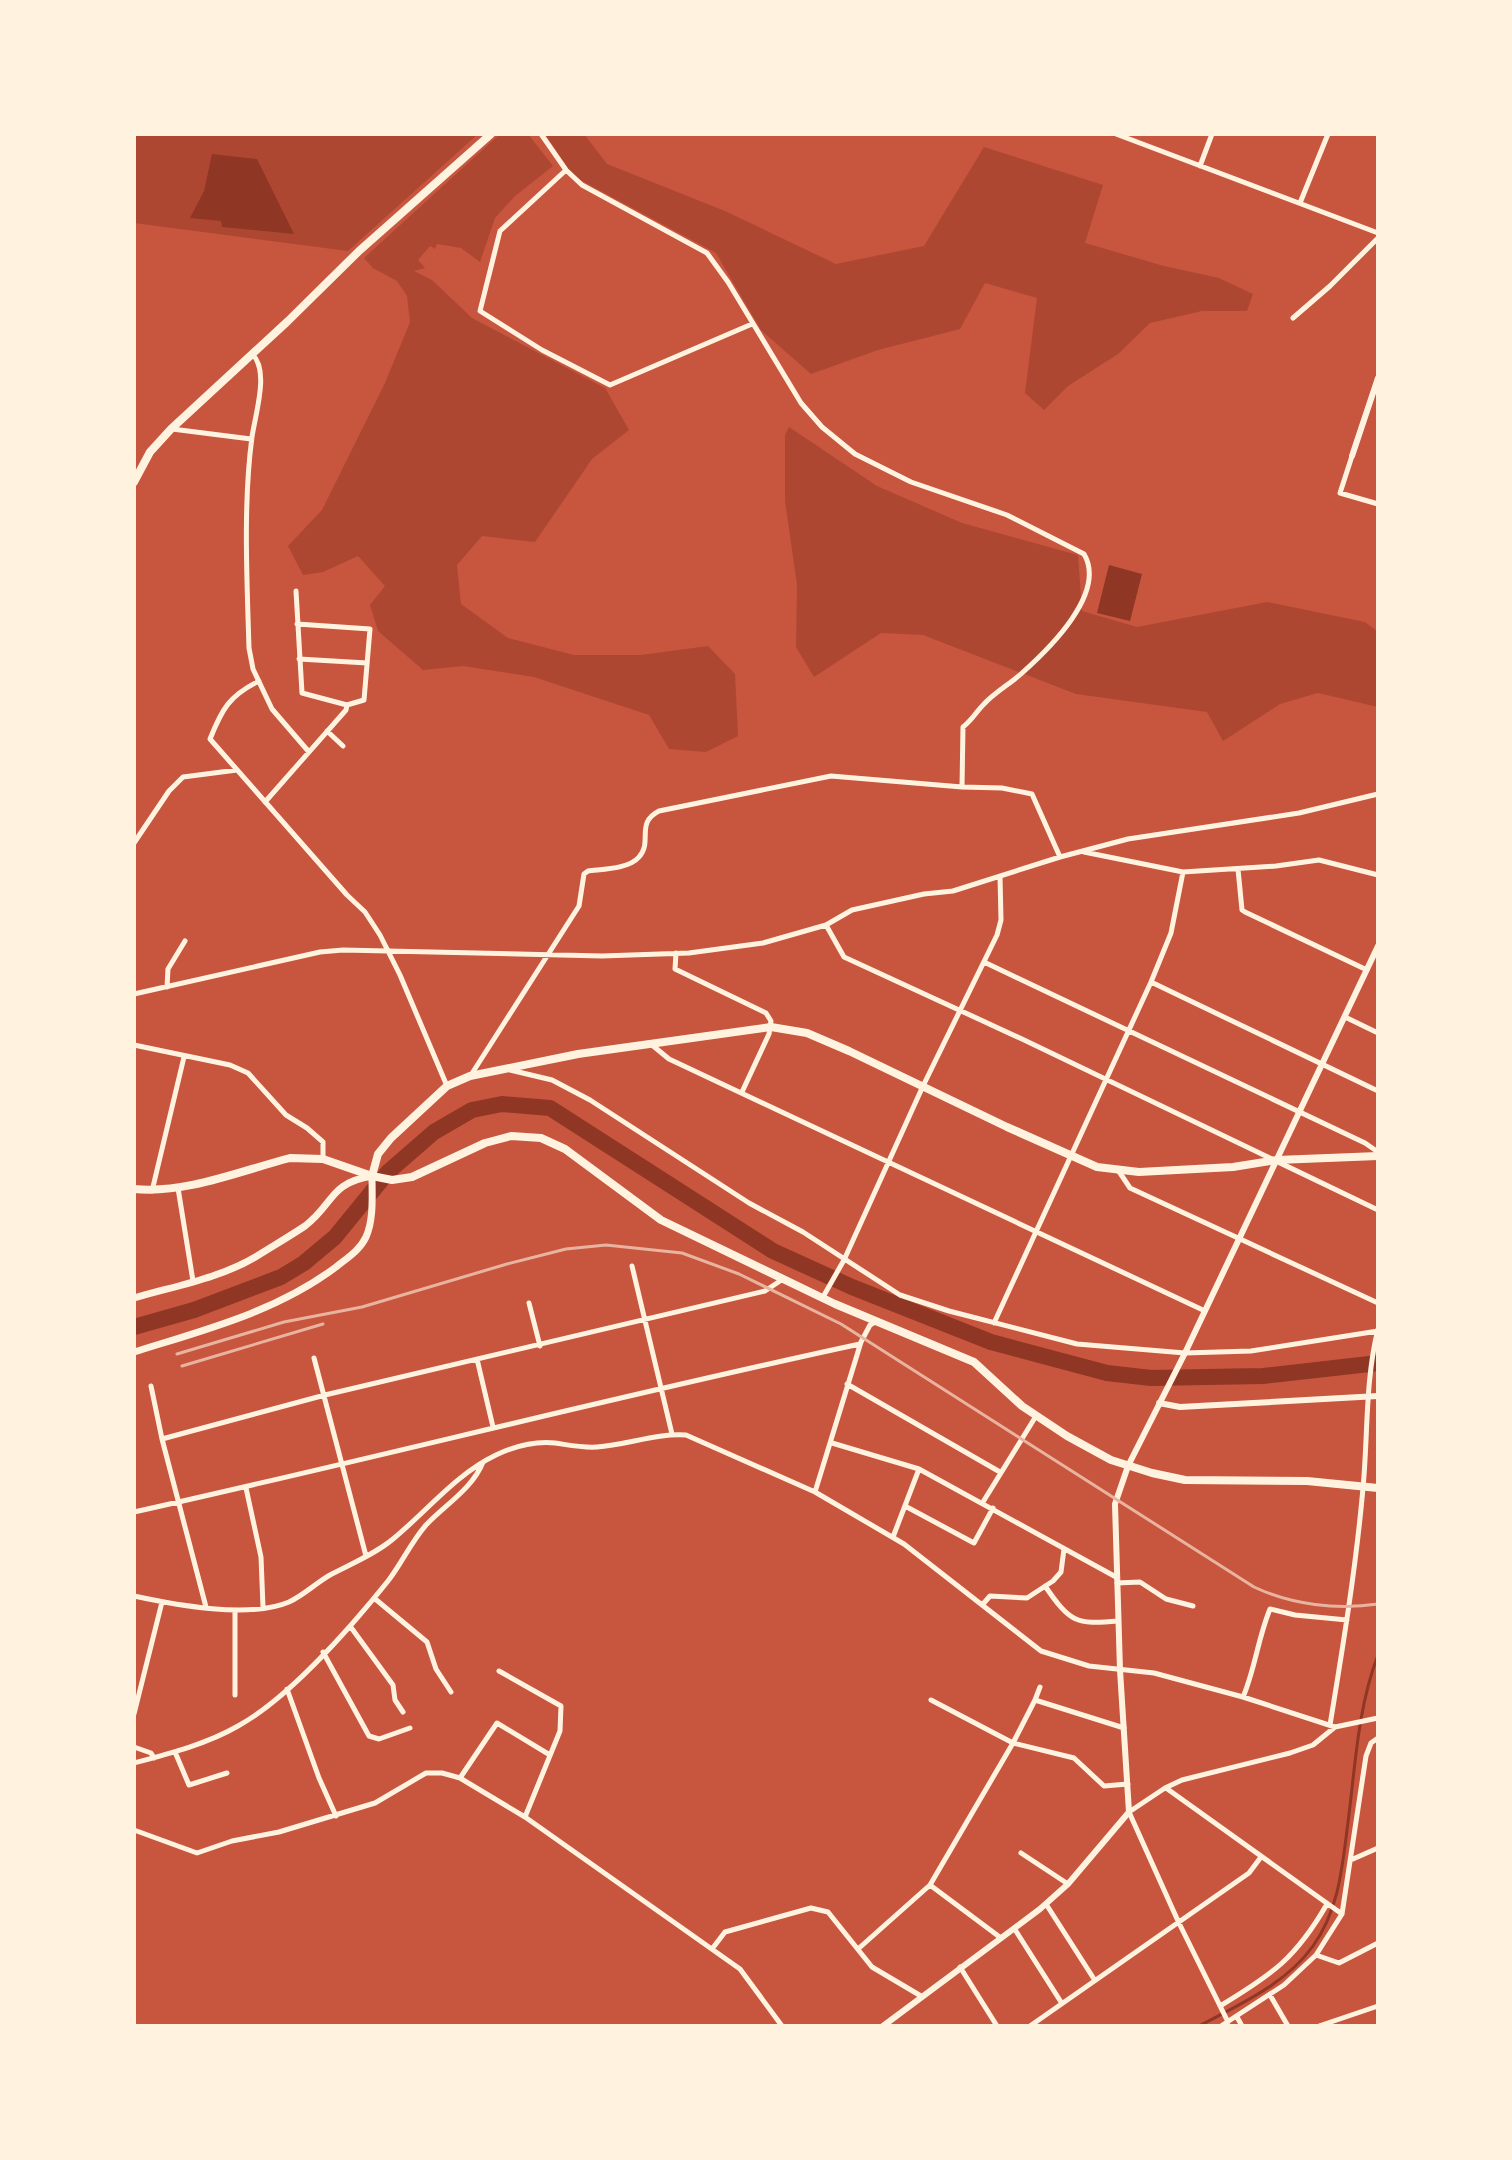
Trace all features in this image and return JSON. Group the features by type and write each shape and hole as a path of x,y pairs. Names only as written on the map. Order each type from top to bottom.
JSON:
{"main road":[{"path":"134,482 150,452 171,429 359,251 491,134"},
{"path":"134,1352 252,1315 318,1280 359,1246 367,1235 372,1176 378,1154 447,1086 470,1076 503,1068 649,1043 771,1027 807,1033 1097,1167 1139,1172 1378,1154"},
{"path":"134,1189 152,1191 178,1188 290,1158 323,1159 392,1180 412,1177 485,1143 511,1136 541,1138 565,1149 661,1220 783,1279 824,1294 875,1322 974,1362 1022,1406 1095,1453 1152,1473 1200,1481 1307,1481 1378,1488"},
{"path":"134,1298 229,1270 255,1257 306,1225 339,1188 352,1179 372,1176"}],"street":[{"path":"541,134 566,170 582,185 707,253 801,403 822,427 855,454 911,482 1007,515 1077,550 1088,562 1089,582 1085,598 1064,629 1024,672 983,705 963,727 962,787"},
{"path":"1116,134 1300,203 1378,236 1330,286 1293,318"},
{"path":"1200,166 1212,134"},
{"path":"1300,203 1328,134"},
{"path":"566,170 500,231 480,311 542,350 610,385 752,324"},
{"path":"252,354 258,360 261,376 251,439 248,487 249,648 272,709 309,752"},
{"path":"1378,378 1340,493 1378,504"},
{"path":"171,429 251,439"},
{"path":"296,591 297,624 299,659 302,693 347,705 364,700 370,629 297,624"},
{"path":"299,659 367,663"},
{"path":"259,681 231,698 210,739 365,912 388,951 447,1086"},
{"path":"265,802 346,710 347,705"},
{"path":"327,731 343,746"},
{"path":"134,843 169,791 183,777 237,770"},
{"path":"470,1076 579,906 584,874 639,858 645,847 645,825 659,811 831,776 1002,788 1032,794 1060,857"},
{"path":"134,994 320,952 343,950 547,956 676,953 763,943 826,925 852,910 924,894 953,891 1079,851 1150,835 1299,813 1378,794"},
{"path":"1079,851 1183,872 1319,860 1378,875"},
{"path":"1238,869 1242,910 1367,970"},
{"path":"994,1323 1151,982 1171,933 1183,872"},
{"path":"824,1294 842,1263 984,962 1001,920 1000,876"},
{"path":"826,925 844,957 1378,1210"},
{"path":"167,987 168,969 185,941"},
{"path":"1227,2019 1129,1812 1120,1670 1115,1504 1128,1466 1185,1353 1378,946"},
{"path":"676,953 675,969 766,1013 771,1021 742,1092"},
{"path":"984,962 1365,1143 1378,1154"},
{"path":"1151,982 1378,1091"},
{"path":"1345,1017 1378,1033"},
{"path":"649,1043 669,1059 1205,1311"},
{"path":"134,1045 230,1065 248,1073 286,1115 323,1142 323,1159"},
{"path":"152,1191 184,1057"},
{"path":"503,1068 552,1080 590,1100 842,1263 900,1295 1077,1344 1185,1353 1251,1351 1377,1333 1370,1385 1364,1486 1332,1726 1313,1745 1182,1780 1129,1812 1068,1884 1046,1904 921,1996 887,2025"},
{"path":"1118,1170 1130,1188 1378,1303"},
{"path":"178,1188 193,1281"},
{"path":"632,1266 672,1434"},
{"path":"162,1439 325,1395 765,1291 783,1279"},
{"path":"529,1303 540,1346"},
{"path":"815,1492 860,1344 865,1332 875,1322"},
{"path":"134,1512 246,1488 661,1387 860,1344"},
{"path":"314,1358 366,1556"},
{"path":"477,1359 493,1427"},
{"path":"847,1384 1000,1472"},
{"path":"151,1386 206,1607"},
{"path":"1161,1399 1180,1407 1378,1396"},
{"path":"983,1502 1036,1416"},
{"path":"134,1596 235,1610 276,1606 293,1600 391,1541 466,1473 520,1446 551,1442 598,1447 672,1434 686,1435 815,1492 893,1537 1041,1651 1089,1666 1154,1673 1332,1726 1375,1719"},
{"path":"832,1443 919,1469 983,1502 1116,1580 1140,1582 1166,1599 1193,1606"},
{"path":"134,1763 175,1752 237,1727 287,1689 350,1626 398,1568 425,1527 478,1475 483,1462"},
{"path":"893,1537 919,1469"},
{"path":"246,1488 261,1557 263,1607"},
{"path":"905,1506 974,1543 993,1508"},
{"path":"983,1604 990,1596 1027,1598 1045,1586 1061,1572 1064,1549"},
{"path":"1045,1586 1061,1609 1085,1624 1118,1621"},
{"path":"374,1598 427,1642 436,1669 451,1692"},
{"path":"134,1714 162,1602"},
{"path":"1243,1697 1252,1676 1261,1633 1270,1609 1295,1615 1347,1620"},
{"path":"235,1610 235,1695"},
{"path":"350,1626 393,1685 395,1700 403,1712"},
{"path":"323,1652 369,1736 379,1739 410,1728"},
{"path":"499,1671 561,1706 560,1731 525,1817"},
{"path":"858,1949 930,1885 1013,1743 1040,1687"},
{"path":"287,1689 336,1816"},
{"path":"931,1700 1013,1743 1074,1758 1104,1786 1128,1784"},
{"path":"1035,1700 1125,1728"},
{"path":"460,1778 497,1723 550,1755"},
{"path":"1221,2026 1227,2019 1237,2017 1270,1995 1316,1955 1340,1913 1352,1859 1366,1756 1371,1743 1378,1738"},
{"path":"134,1747 151,1753 154,1758"},
{"path":"175,1752 189,1785 227,1773"},
{"path":"134,1830 197,1853 375,1803 426,1773 460,1778 525,1817 740,1969 782,2026"},
{"path":"1165,1788 1340,1913"},
{"path":"1352,1859 1378,1848"},
{"path":"1021,1853 1068,1884"},
{"path":"1030,2026 1249,1873 1261,1857"},
{"path":"930,1885 1001,1938"},
{"path":"1046,1904 1094,1979"},
{"path":"1221,2007 1262,1981 1292,1956 1328,1905"},
{"path":"712,1949 725,1932 811,1908 828,1912 872,1967 921,1996"},
{"path":"1014,1928 1061,2002"},
{"path":"1316,1955 1339,1963 1378,1943"},
{"path":"960,1967 997,2026"},
{"path":"1270,1995 1288,2026"},
{"path":"1319,2026 1378,2006"},
{"path":"1237,2017 1242,2026"}],"shaded area":[{"path":"134,134 478,134 348,251 134,223"},
{"path":"500,134 528,134 553,166 515,196 495,218 480,262 461,248 437,244 435,249 430,246 418,260 425,268 414,271 432,280 472,318 605,388 629,430 592,459 535,542 482,536 457,565 461,604 508,638 574,655 641,655 708,646 735,674 738,736 706,752 669,749 649,715 534,677 463,666 423,670 378,631 370,605 385,586 358,556 323,572 303,575 288,546 322,510 385,383 410,322 407,296 397,281 373,268 364,258"},
{"path":"545,134 584,134 607,164 725,211 836,264 924,246 984,147 1103,185 1085,243 1219,278 1253,294 1247,311 1202,311 1150,323 1118,354 1068,386 1044,410 1025,393 1037,298 985,283 960,329 878,350 811,374 761,330 716,253 573,176"},
{"path":"212,154 257,159 294,234 222,227 221,221 190,218 204,191"},
{"path":"789,427 877,486 962,523 1078,555 1082,611 1137,627 1267,602 1365,622 1378,632 1378,707 1318,693 1280,704 1223,741 1207,712 1076,694 923,635 881,633 814,677 796,647 797,585 785,501 785,435"},
{"path":"1109,565 1142,574 1130,621 1097,613"}],"waterway":[{"path":"134,1327 194,1310 281,1277 304,1263 335,1237 388,1172 434,1132 472,1110 502,1104 550,1108 773,1251 852,1287 991,1342 1107,1373 1151,1378 1263,1376 1378,1363"},
{"path":"1199,2026 1261,1992 1289,1972 1313,1946 1328,1919 1341,1875 1365,1697 1378,1655"}],"railway":[{"path":"177,1354 284,1322 362,1307 566,1249 606,1245 682,1253 739,1274 841,1324 1254,1587 1284,1598 1315,1604 1378,1604"},
{"path":"182,1366 323,1324"}]}
